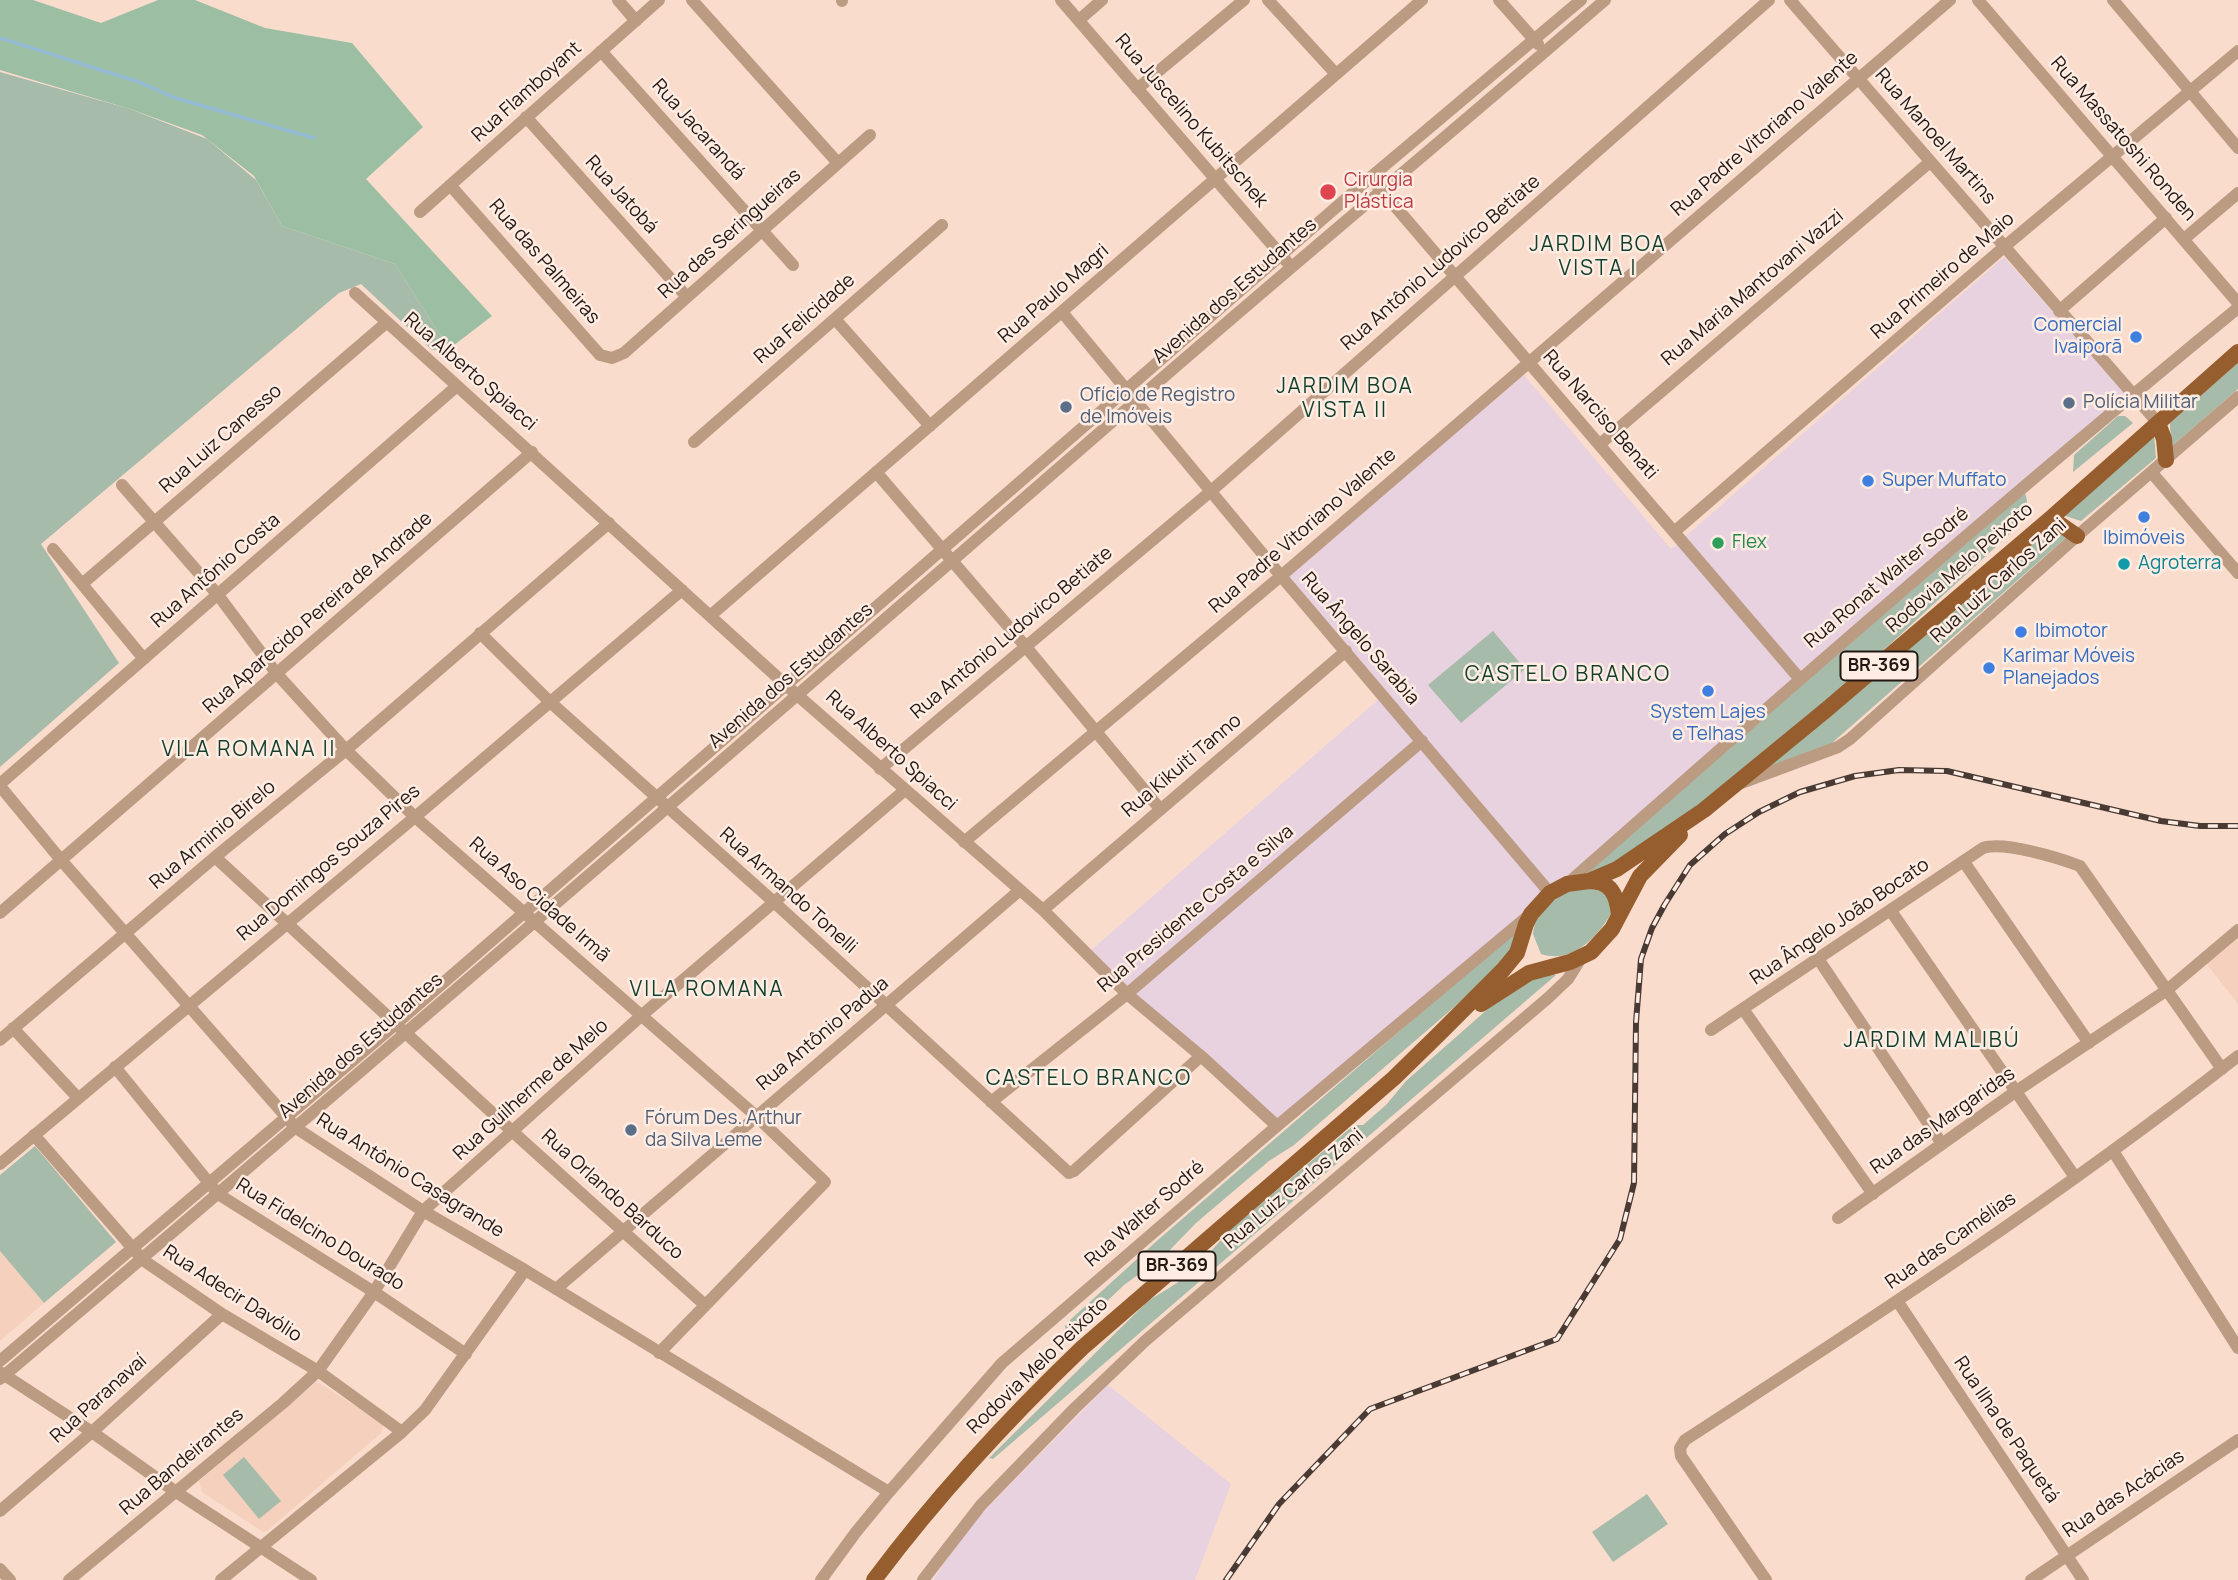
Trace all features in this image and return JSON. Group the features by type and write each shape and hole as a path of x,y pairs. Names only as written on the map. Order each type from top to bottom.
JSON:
{"main road":[{"name":"Rodovia Melo Peixoto","path":"874,1580 927,1512 1043,1385 1082,1348 1394,1078 1503,970 1517,953 1525,924 1531,914 1550,892 1567,884 1589,881 1617,869 1704,810 2051,518 2238,352"},
{"path":"2158,423 2164,439 2166,460"},
{"path":"2051,518 2077,536"},
{"name":"Rodovia Melo Peixoto","path":"1440,1033 1507,985 1529,973 1581,958 1601,942 1612,929 1640,876 1704,810"},
{"path":"1589,881 1598,881 1614,891 1619,915"},
{"path":"1524,932 1531,957 1549,966"}],"street":[{"path":"618,0 636,21"},
{"name":"Rua Flamboyant","path":"420,212 659,0"},
{"path":"692,0 838,163"},
{"name":"Rua Juscelino Kubitschek","path":"1061,0 1291,268"},
{"path":"1079,20 1102,0"},
{"path":"1137,89 1244,0"},
{"path":"1268,0 1336,74"},
{"name":"Rua Paulo Magri","path":"710,616 1422,0"},
{"path":"1499,0 1545,52"},
{"name":"Avenida dos Estudantes","path":"2,1375 143,1260 296,1128 402,1028 662,803 787,686 1371,177 1581,0"},
{"name":"Avenida dos Estudantes","path":"662,803 800,696 1137,401 1605,0"},
{"name":"Rua Antônio Ludovico Betiate","path":"880,769 1210,492 1769,0"},
{"name":"Rua Manoel Martins","path":"1790,0 2158,423"},
{"name":"Rua Padre Vitoriano Valente","path":"964,842 1281,576 1950,0"},
{"name":"Rua Massatoshi Ronden","path":"1978,0 2238,303"},
{"path":"2113,0 2238,148"},
{"name":"Rua Jacarandá","path":"601,51 793,265"},
{"name":"Rua Primeiro de Maio","path":"1674,532 2004,247 2238,51"},
{"name":"Rua Jatobá","path":"527,117 687,298"},
{"name":"Rua das Seringueiras","path":"612,358 624,353 870,135"},
{"name":"Rua Maria Mantovani Vazzi","path":"1600,444 1930,162"},
{"name":"Rua Narciso Benati","path":"1371,177 1799,678"},
{"name":"Rua das Palmeiras","path":"450,185 600,355 612,358"},
{"path":"2184,239 2238,193"},
{"path":"2059,311 2166,219"},
{"name":"Rua Felicidade","path":"694,442 942,225"},
{"name":"Rua Alberto Spiacci","path":"355,293 787,686 1043,910 1127,994 1201,1056 1277,1126"},
{"name":"Rua Ronat Walter Sodré","path":"1567,884 1799,678 2238,308"},
{"name":"Rua Ângelo Sarabia","path":"1062,312 1210,492 1550,892"},
{"path":"835,319 930,426"},
{"name":"Rua Luiz Canesso","path":"82,584 386,323"},
{"name":"Rua Antônio Costa","path":"0,785 457,386"},
{"name":"Rua Luiz Carlos Zani","path":"1734,786 1838,747 1850,739 2077,536 2238,397"},
{"name":"Rua Aparecido Pereira de Andrade","path":"0,913 532,452"},
{"path":"876,472 1160,809"},
{"path":"2152,473 2237,569"},
{"path":"122,485 218,595 277,674 346,750"},
{"name":"Rua Arminio Birelo","path":"0,1040 215,857 346,750 609,523"},
{"path":"53,549 144,659"},
{"name":"Rua Domingos Souza Pires","path":"0,1164 682,590"},
{"name":"Rua Armando Tonelli","path":"480,632 550,701 1069,1172 1074,1171 1201,1056"},
{"name":"Rua Kikuiti Tanno","path":"1043,910 1346,651"},
{"name":"Rua Presidente Costa e Silva","path":"992,1102 1127,994 1422,741"},
{"name":"Rua Aso Cidade Irmã","path":"346,750 415,817 756,1116 825,1182 705,1305"},
{"name":"Rua Antônio Casagrande","path":"0,785 61,860 296,1128 423,1211 525,1270 889,1492"},
{"name":"Rua Guilherme de Melo","path":"318,1371 374,1292 423,1211 641,1016 905,790"},
{"name":"Rua Ângelo João Bocato","path":"1711,1030 1990,846 2050,856 2080,866 2167,990"},
{"name":"Rua Orlando Barduco","path":"215,857 705,1305"},
{"path":"1964,862 2089,1042"},
{"name":"Rua Antônio Padua","path":"556,1289 1020,890"},
{"path":"1891,911 2075,1178"},
{"name":"Rua Walter Sodré","path":"821,1580 889,1492 1002,1363 1277,1126 1531,914"},
{"name":"Rua das Margaridas","path":"1838,1218 2167,990 2238,930"},
{"name":"Rua Luiz Carlos Zani","path":"923,1580 981,1505 1074,1409 1145,1341 1548,998 1568,979 1581,958"},
{"path":"1819,960 1942,1144"},
{"path":"2167,990 2222,1069"},
{"path":"1743,1009 1873,1194"},
{"path":"13,1028 78,1098"},
{"name":"Avenida dos Estudantes","path":"0,1361 286,1118 402,1028"},
{"name":"Rua das Camélias","path":"1766,1580 1681,1456 1680,1448 1685,1440 1898,1302 2113,1151 2238,1057"},
{"name":"Rua Fidelcino Dourado","path":"115,1067 218,1194 374,1292 466,1354"},
{"name":"Rua Adecir Davólio","path":"34,1135 143,1260 222,1314 318,1371 402,1432"},
{"path":"2113,1151 2238,1348"},
{"path":"221,1580 402,1432 425,1410 525,1270"},
{"name":"Rua Ilha de Paquetá","path":"1898,1302 2083,1580"},
{"path":"659,1353 705,1305"},
{"path":"55,1312 65,1325"},
{"name":"Rua Paranavaí","path":"0,1511 222,1314"},
{"name":"Rua Bandeirantes","path":"69,1580 318,1371"},
{"path":"2,1375 92,1432 176,1492 311,1580"},
{"name":"Rua das Acácias","path":"2031,1580 2238,1440"},
{"path":"0,1569 10,1580"}],"shaded area":[{"path":"2004,257 2127,395 1278,1126 1090,951 1387,692 1288,575 1524,375 1671,549"},
{"path":"2238,936 2238,1004 2205,962"},
{"path":"0,1251 44,1303 0,1341"},
{"path":"315,1383 383,1423 381,1433 263,1532 202,1492 199,1481"},
{"path":"1108,1385 1231,1484 1195,1580 933,1580 983,1512"}],"green space":[{"path":"0,0 33,0 101,23 158,0 195,0 265,28 352,43 423,127 366,179 492,316 449,349 395,264 282,226 254,176 202,135 130,109 0,70"},
{"path":"0,72 130,109 207,139 256,180 282,226 395,264 449,349 432,350 361,284 339,293 41,544 119,663 0,767"},
{"path":"2238,362 2238,389 2171,447 2170,423"},
{"path":"2118,416 2125,416 2133,423 2073,472 2074,455"},
{"path":"2154,434 2156,458 2081,521 2062,515"},
{"path":"2025,493 2025,514 2013,531 1835,695 1704,810 1618,865 1567,883"},
{"path":"2049,526 2069,535 1832,743 1754,773"},
{"path":"1493,631 1525,669 1461,723 1428,685"},
{"path":"1580,885 1610,894 1612,912 1599,931 1573,952 1552,956 1541,954 1533,934 1538,917 1550,903"},
{"path":"1513,933 1516,941 1500,965 1452,1009 1294,1145 1269,1161 1196,1223 1164,1256 1124,1285 1071,1339 1067,1336 1065,1326 1070,1320 1159,1239"},
{"path":"1548,974 1556,975 993,1459 989,1458 1148,1301 1177,1283 1204,1259 1230,1230 1354,1125 1363,1125 1386,1105 1406,1081 1514,986"},
{"path":"35,1146 116,1242 44,1303 0,1251 0,1175"},
{"path":"244,1457 281,1501 259,1519 223,1475"},
{"path":"1647,1494 1668,1524 1613,1562 1592,1532"}],"waterway":[{"path":"0,38 139,82 175,98 314,138"}],"railway":[{"path":"1226,1580 1279,1504 1370,1409 1557,1339 1620,1239 1634,1183 1636,1022 1641,959 1652,928 1690,865 1725,834 1759,812 1800,792 1855,776 1899,770 1947,771 2161,821 2200,826 2238,826"}],"place":[{"name":"Cirurgia Plástica","path":"1328,192"},
{"name":"Comercial Ivaiporã","path":"2136,337"},
{"name":"Polícia Militar","path":"2069,403"},
{"name":"Ofício de Registro de Imóveis","path":"1066,407"},
{"name":"Super Muffato","path":"1868,481"},
{"name":"Ibimóveis","path":"2144,517"},
{"name":"Flex","path":"1718,543"},
{"name":"Agroterra","path":"2124,564"},
{"name":"Ibimotor","path":"2021,632"},
{"name":"Karimar Móveis Planejados","path":"1989,668"},
{"name":"System Lajes e Telhas","path":"1708,691"},
{"name":"Fórum Des. Arthur da Silva Leme","path":"631,1130"}],"district":[{"name":"JARDIM BOA VISTA I","path":"1598,257"},
{"name":"JARDIM BOA VISTA II","path":"1345,399"},
{"name":"CASTELO BRANCO","path":"1568,675"},
{"name":"VILA ROMANA II","path":"249,750"},
{"name":"VILA ROMANA","path":"707,990"},
{"name":"JARDIM MALIBÚ","path":"1932,1041"},
{"name":"CASTELO BRANCO","path":"1089,1079"}]}
